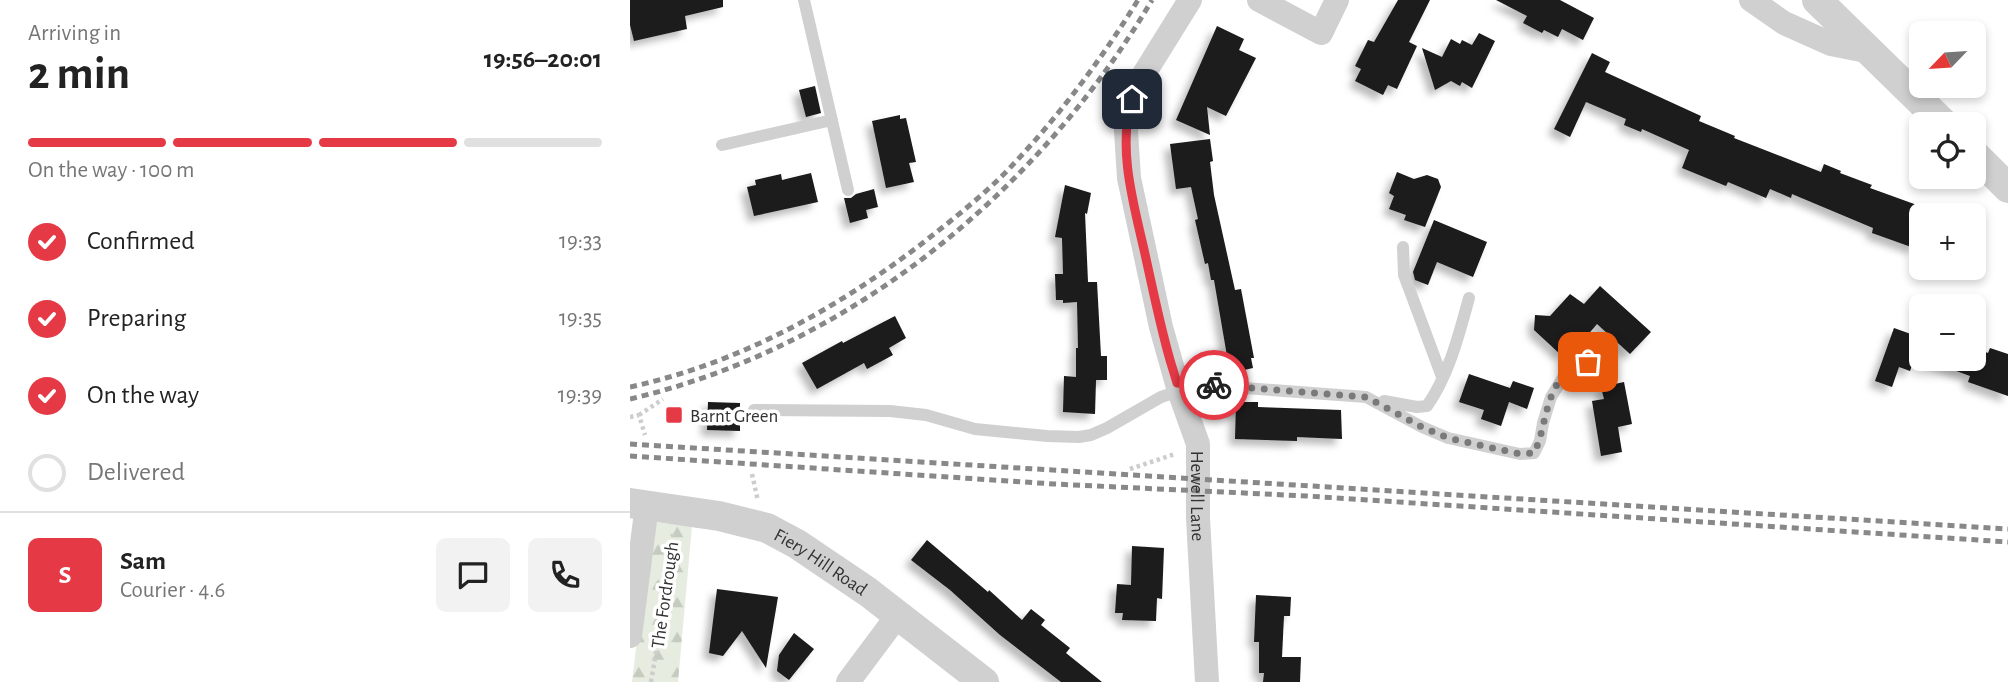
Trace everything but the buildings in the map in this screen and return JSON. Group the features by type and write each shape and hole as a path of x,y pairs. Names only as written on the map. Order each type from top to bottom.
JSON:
{"street":[{"name":"Hewell Lane","path":"1190,0 1139,82 1127,114 1126,131 1129,178 1161,327 1178,387 1198,518 1207,682"},
{"path":"1259,0 1321,33 1336,0"},
{"path":"1751,0 1784,23 1831,44 1871,52"},
{"path":"1817,0 1932,112"},
{"path":"1986,166 2008,188"},
{"path":"630,636 650,506"},
{"name":"Fiery Hill Road","path":"650,506 719,516 767,528 797,544 868,592 984,682"},
{"path":"848,682 898,615"}],"lane":[{"path":"804,0 848,190"},
{"path":"722,145 832,120"},
{"path":"1403,247 1404,275 1442,377"},
{"path":"754,410 890,411 926,415 975,429 1047,436 1079,436 1091,435 1107,428 1178,387 1366,397 1417,407 1427,406 1457,344 1469,298"},
{"path":"1366,397 1448,438 1520,454 1534,453 1540,442 1551,397 1566,373 1610,352"}],"path":[{"path":"630,416 639,415 663,399"},
{"path":"639,415 645,435"},
{"path":"1130,469 1187,449"},
{"name":"The Fordrough","path":"650,506 674,524 651,682"}],"green space":[{"path":"651,522 692,526 678,682 632,682"}],"railway":[{"path":"630,387 710,364 785,331 856,290 924,242 986,191 1024,153 1076,90 1138,0"},
{"path":"630,399 711,375 788,342 862,301 931,252 995,197 1054,136 1106,70 1152,0"},
{"path":"630,444 2008,529"},
{"path":"630,456 1054,484 1307,496 2008,542"}],"way so far":[{"path":"1214,385 1366,397 1448,438 1520,454 1534,453 1540,442 1551,397 1566,373 1588,362"}],"place":[{"name":"Barnt Green","path":"674,415"}],"route":[{"path":"1132,99 1127,114 1126,131 1129,178 1170,360 1177,383 1214,385"}]}
